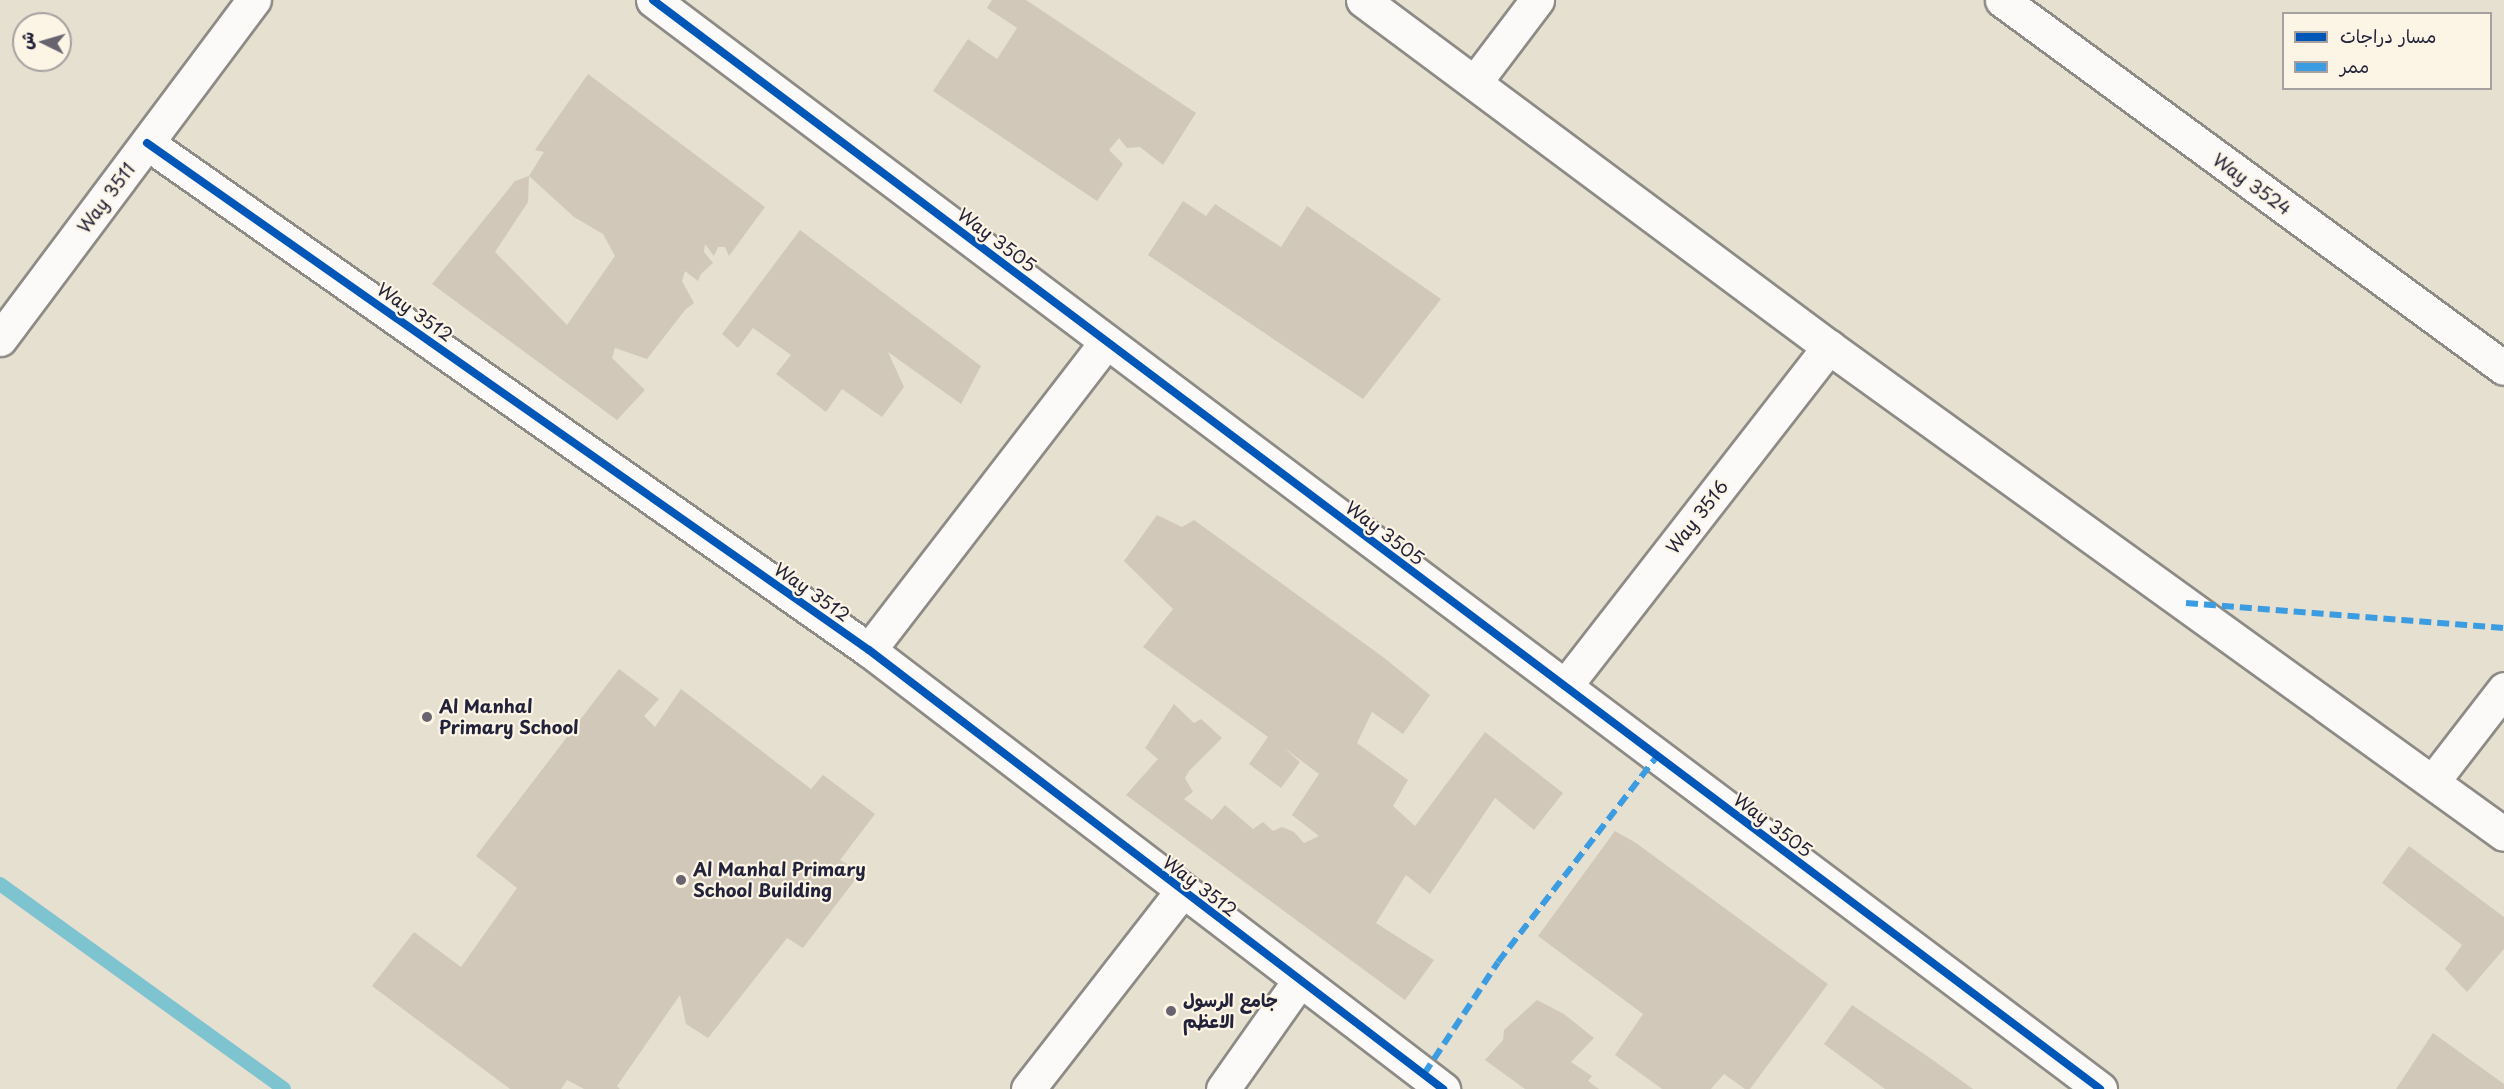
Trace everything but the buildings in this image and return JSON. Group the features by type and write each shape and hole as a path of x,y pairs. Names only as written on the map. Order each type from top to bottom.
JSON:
{"street":[{"name":"Way 3511","path":"0,339 254,0"},
{"name":"Way 3505","path":"653,0 2100,1089"},
{"path":"1363,0 1829,347 2504,834"},
{"path":"1475,82 1537,0"},
{"name":"Way 3524","path":"2002,0 2504,368"},
{"name":"Way 3512","path":"147,142 869,650 1443,1089"},
{"path":"869,650 1107,342"},
{"name":"Way 3516","path":"1565,686 1829,347"},
{"path":"2433,781 2504,689"},
{"path":"1028,1089 1182,891"},
{"path":"1223,1089 1300,980"}],"waterway":[{"path":"0,884 284,1089"}],"marked path":[{"path":"2186,603 2504,628"},
{"path":"1424,1074 1498,962 1657,756"}],"cycle path":[{"path":"653,0 2100,1089"},
{"path":"147,143 869,650 1443,1089"}],"place":[{"name":"Al Manhal Primary School","path":"427,717"},
{"name":"Al Manhal Primary School Building","path":"681,880"},
{"name":"جامع الرسول الاعظم","path":"1171,1011"}]}
